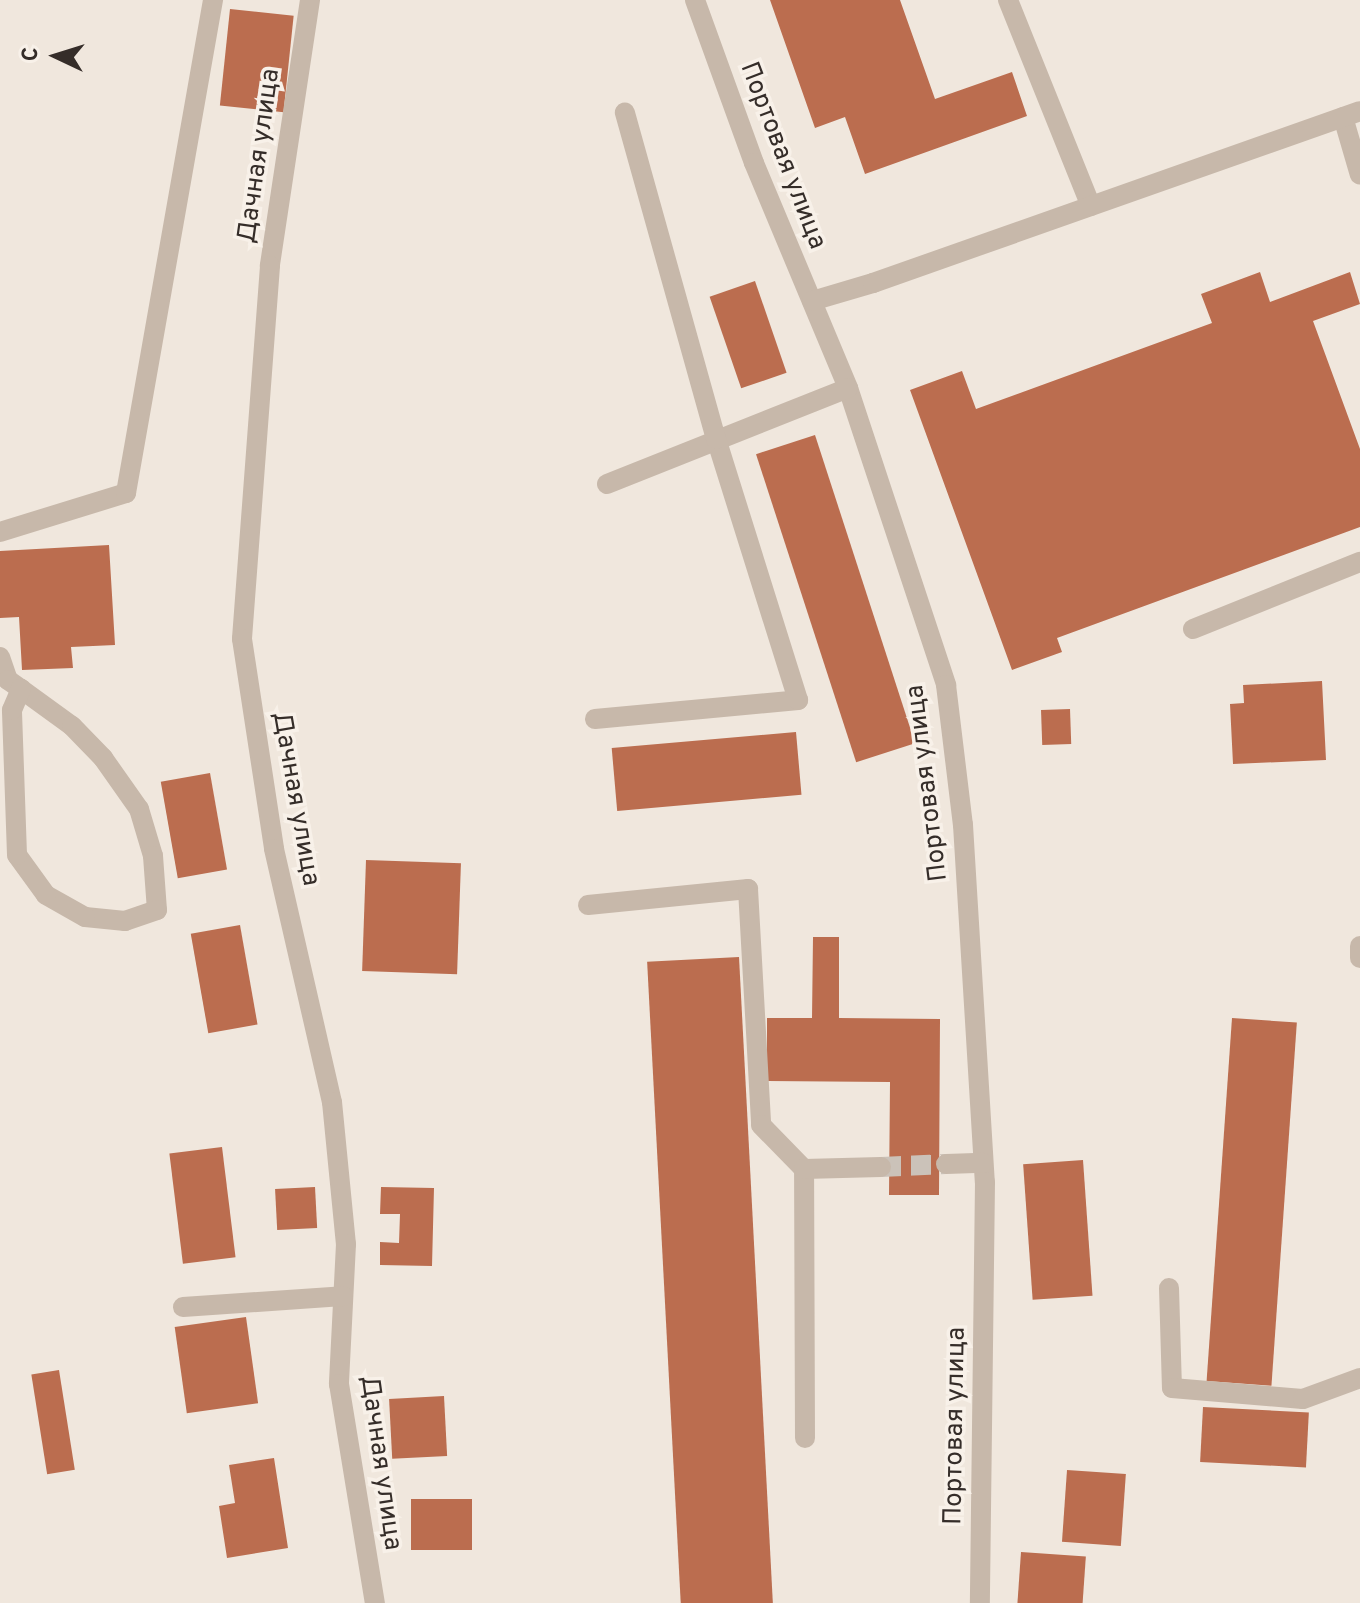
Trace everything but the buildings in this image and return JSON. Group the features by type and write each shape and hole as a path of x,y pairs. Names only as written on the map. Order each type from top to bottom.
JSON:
{"street":[{"path":"0,532 126,493 213,0"},
{"name":"Дачная улица","path":"310,0 270,266 242,639 274,849 332,1102 346,1244 339,1384 375,1603"},
{"name":"Портовая улица","path":"695,0 754,163 848,388 946,685 963,825 983,1163 980,1603"},
{"path":"1008,0 1091,206"},
{"path":"595,719 798,700 716,439 625,112"},
{"path":"812,301 1352,114 1360,175"},
{"path":"607,484 848,388"},
{"path":"1193,629 1360,562"},
{"path":"0,657 8,680 21,689 82,737 103,758 139,809 153,856 157,910 125,921 85,917 46,895 17,855 12,710 21,689"},
{"path":"588,905 748,889 761,1125 804,1169 805,1438"},
{"path":"1360,946 1360,956"},
{"path":"946,1164 983,1163"},
{"path":"804,1169 881,1167"},
{"path":"1169,1288 1172,1388 1303,1399 1360,1378"},
{"path":"183,1307 343,1296"}],"tunnel":[{"path":"881,1167 946,1164"}]}
